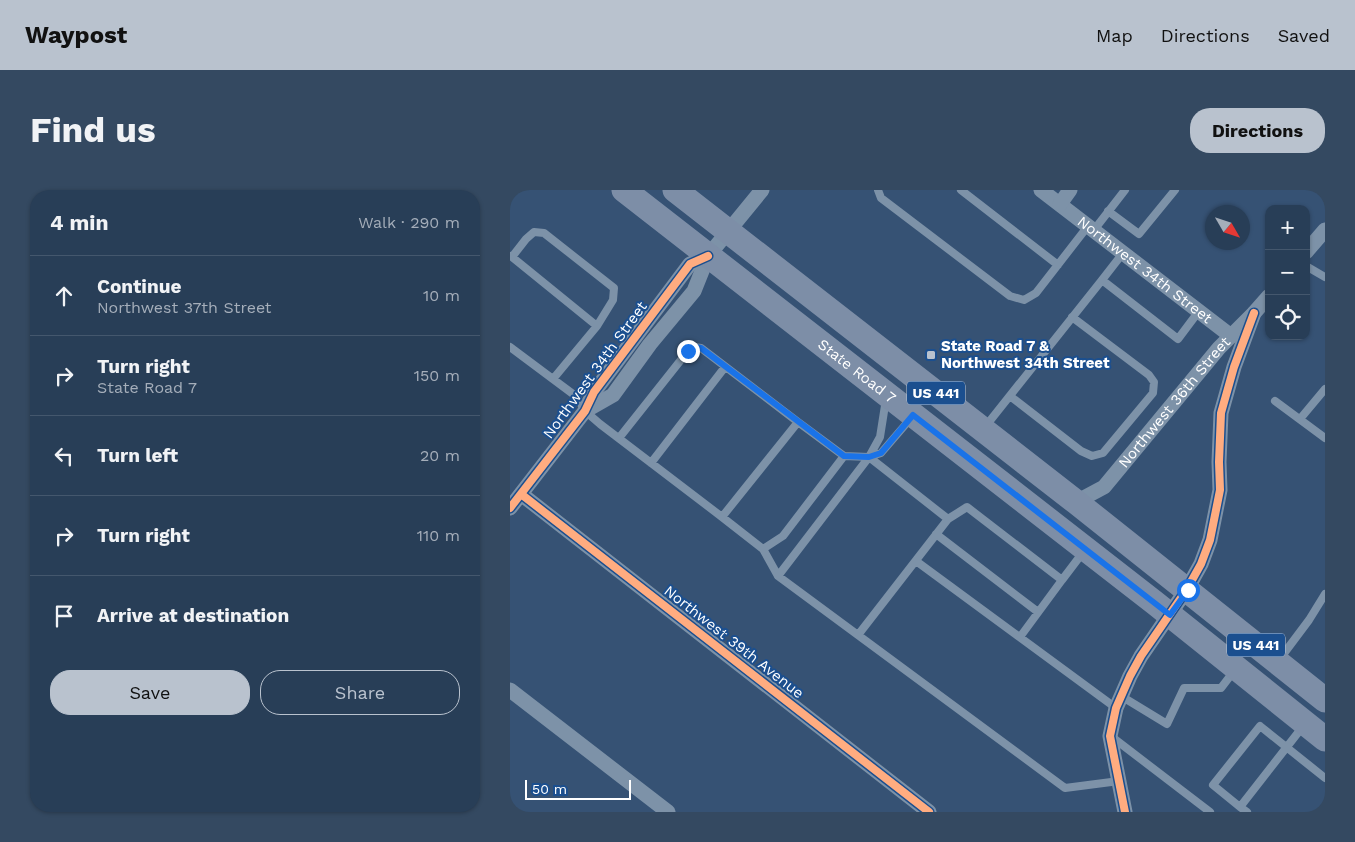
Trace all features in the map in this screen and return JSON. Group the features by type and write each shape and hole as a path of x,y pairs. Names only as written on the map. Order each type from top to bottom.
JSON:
{"main road":[{"name":"State Road 7","path":"624,190 1170,615 1325,739"},
{"name":"State Road 7","path":"675,190 1076,502 1325,700"}],"street":[{"name":"Northwest 34th Street","path":"510,508 585,411 613,395 650,344 694,291 708,256 762,190"},
{"name":"Northwest 34th Street","path":"1041,190 1231,336"},
{"path":"1060,204 1070,190"},
{"path":"1308,250 1325,230"},
{"name":"Northwest 36th Street","path":"1076,502 1104,487 1219,348 1265,301"},
{"path":"1125,812 1110,736 1119,702 1141,656 1188,590 1210,540 1220,490 1221,413 1234,367 1254,313"},
{"name":"Northwest 39th Avenue","path":"521,494 929,812"},
{"path":"510,690 668,812"}],"lane":[{"path":"878,190 881,198 1010,296 1024,300 1036,293 1058,265 1108,212 1125,190"},
{"path":"961,190 1058,265"},
{"path":"1108,212 1140,234 1175,190"},
{"path":"553,379 597,326 613,300 614,288 544,233 534,232 511,257 597,326"},
{"path":"983,430 1123,253"},
{"path":"1310,268 1325,277"},
{"path":"1102,280 1178,339 1199,311"},
{"path":"1010,396 1082,451 1092,456 1103,453 1153,393 1154,382 1149,375 1072,317"},
{"path":"510,347 577,397 585,411 762,549 778,576 1065,788 1119,780"},
{"path":"619,438 688,351 695,347 701,348 844,456 869,457 881,453 913,415"},
{"path":"651,463 725,367"},
{"path":"1300,419 1325,389"},
{"path":"778,576 869,457 880,437 887,394"},
{"path":"1275,401 1325,438"},
{"path":"722,517 798,422"},
{"path":"762,549 783,536 844,456"},
{"path":"869,457 948,518"},
{"path":"858,635 948,518 967,507 1062,580"},
{"path":"936,534 1038,612"},
{"path":"1020,637 1085,549"},
{"path":"916,560 1020,637 1119,702 1167,724 1184,688 1221,688 1236,668"},
{"path":"1278,662 1309,620 1325,594"},
{"path":"1240,807 1306,724"},
{"path":"1247,812 1213,785 1260,726 1325,778"},
{"path":"1110,736 1210,812"}],"cycle path":[{"path":"510,508 585,411 594,392 690,264 708,256"},
{"path":"1125,812 1110,736 1116,708 1141,656 1187,589 1201,564 1210,540 1220,490 1221,413 1234,367 1254,313"},
{"path":"521,494 929,812"}],"place":[{"name":"State Road 7 & Northwest 34th Street","path":"931,355"}],"route":[{"path":"688,351 695,347 701,348 844,456 869,457 881,453 913,415 1170,615 1188,590"}]}
